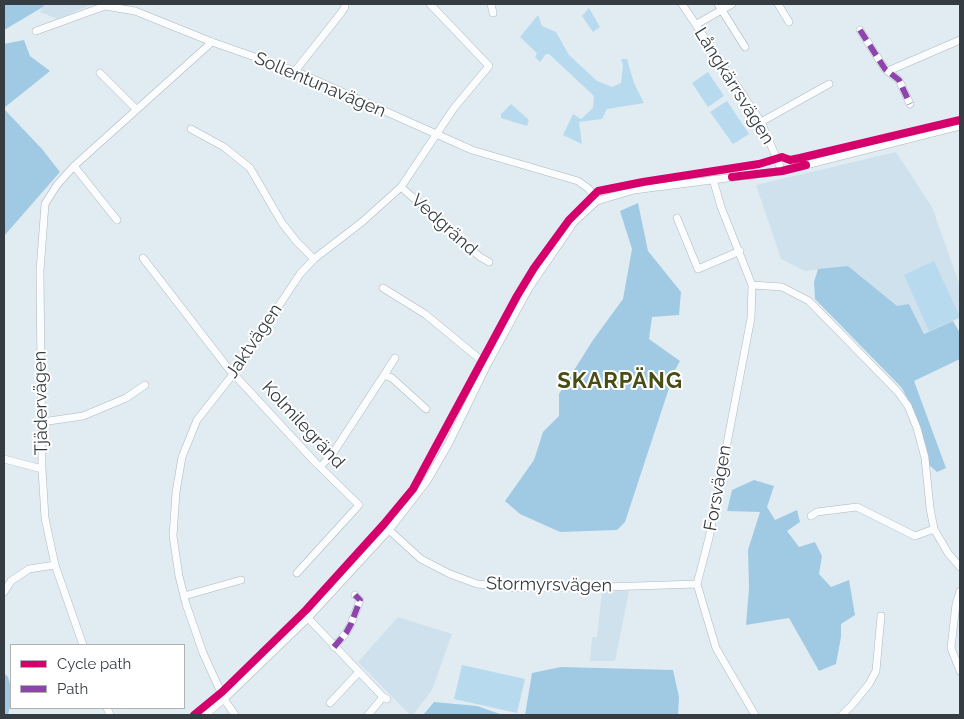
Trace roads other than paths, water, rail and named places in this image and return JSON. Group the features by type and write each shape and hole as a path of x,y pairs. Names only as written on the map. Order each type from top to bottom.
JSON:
{"street":[{"path":"295,71 341,13 345,4"},
{"name":"Jaktvägen","path":"235,715 224,699 203,653 179,576 173,536 176,492 182,457 197,420 234,373 300,274 314,259 362,222 401,187 454,108 489,66 430,4"},
{"path":"492,4 493,13"},
{"name":"Långkärrsvägen","path":"682,4 761,122 782,171"},
{"path":"697,24 720,7 732,4"},
{"path":"778,4 789,22"},
{"name":"Sollentunavägen","path":"36,31 105,6 135,11 212,42 295,71 472,150 578,181 598,201"},
{"path":"720,7 744,47"},
{"path":"860,30 888,71 899,80 910,104"},
{"path":"888,71 960,40"},
{"name":"Tjädervägen","path":"83,644 55,565 45,518 42,469 40,271 45,204 57,185 74,166 136,108 212,42"},
{"path":"100,73 136,108"},
{"path":"761,122 829,84"},
{"path":"205,715 308,618 388,530 427,481 529,288 574,222 598,201 634,190 782,171 960,126"},
{"path":"192,129 224,147 250,168 282,223 314,259"},
{"path":"74,166 117,220"},
{"name":"Forsvägen","path":"697,584 709,538 751,318 752,285 721,207 713,179"},
{"name":"Vedgränd","path":"401,187 480,257 489,262"},
{"path":"677,218 698,269 740,251"},
{"name":"Kolmilegränd","path":"143,258 228,368 315,462 359,506 296,573"},
{"path":"752,285 782,288 809,302 898,392 908,406 917,428 925,458 934,529 948,553 960,567"},
{"path":"383,288 425,314 482,361 488,363"},
{"path":"321,466 333,453 395,358"},
{"path":"384,375 392,378 426,409"},
{"path":"42,422 83,416 126,398 145,385"},
{"path":"4,459 42,469"},
{"path":"810,516 818,512 857,507 915,536 934,529"},
{"name":"Stormyrsvägen","path":"388,530 421,559 450,574 476,584 520,588 697,584"},
{"path":"4,592 12,581 29,570 55,565"},
{"path":"184,596 241,580"},
{"path":"697,584 716,648 755,715"},
{"path":"960,591 956,604 950,648 960,670"},
{"path":"334,647 351,624 360,600 355,595"},
{"path":"842,715 869,684 876,671 881,616"},
{"path":"308,618 385,698 368,715"},
{"path":"330,702 359,672"}],"district":[{"name":"SKARPÄNG","path":"620,381"}]}
